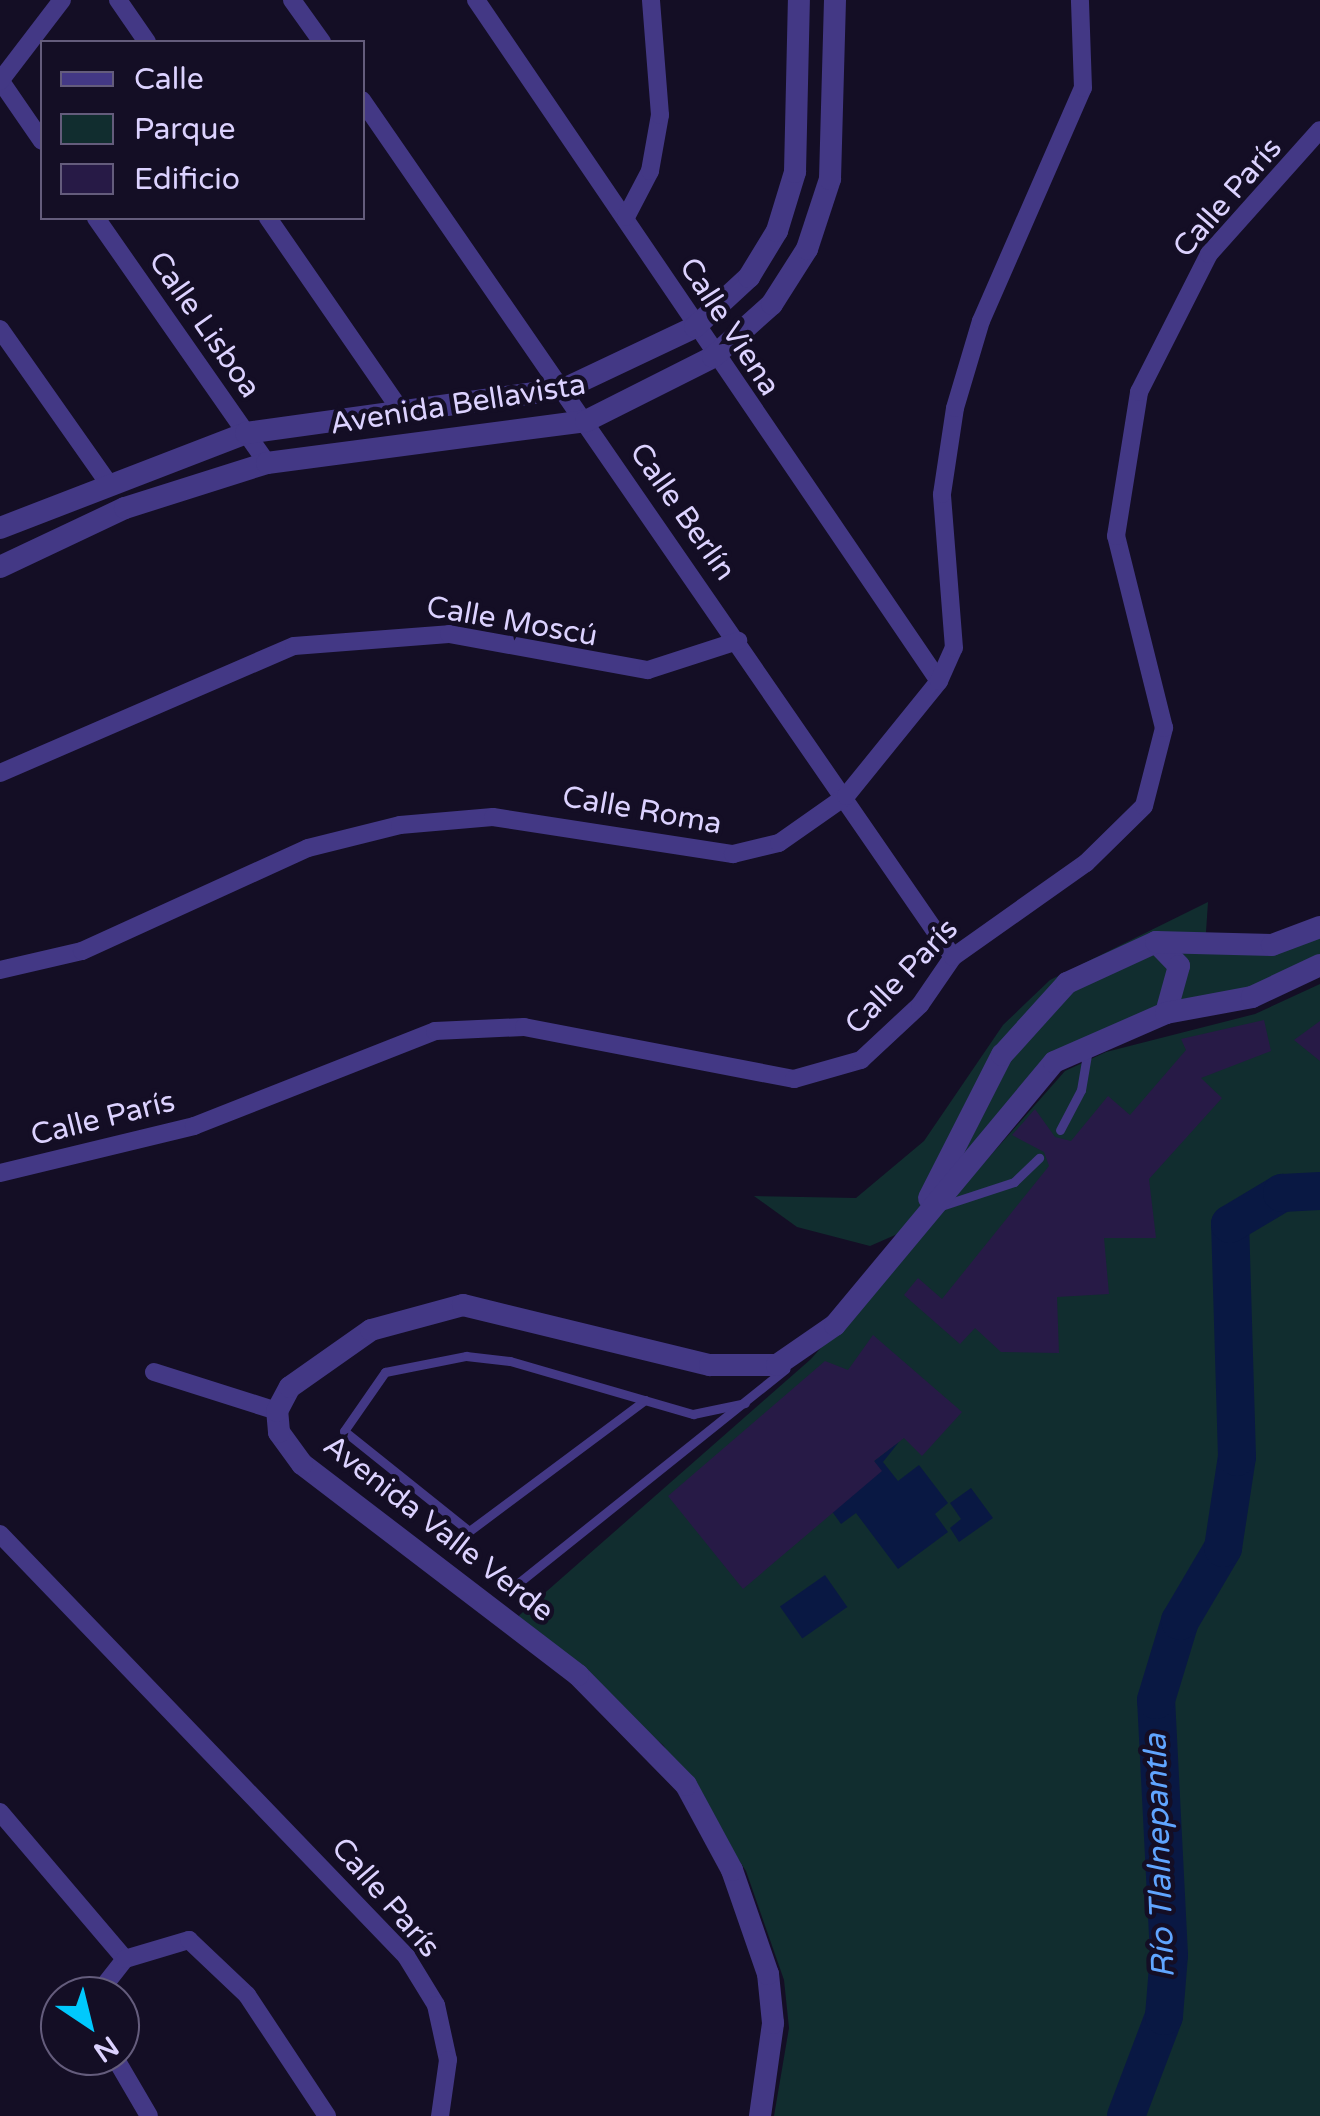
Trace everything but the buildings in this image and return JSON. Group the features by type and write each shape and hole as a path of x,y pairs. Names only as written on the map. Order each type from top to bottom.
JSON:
{"street":[{"path":"40,138 0,80 62,0"},
{"path":"118,0 146,40"},
{"path":"292,0 321,40"},
{"name":"Calle Viena","path":"476,0 626,217 713,357 939,681"},
{"path":"626,217 650,170 660,115 650,0"},
{"name":"Avenida Bellavista","path":"0,528 106,480 246,433 564,389 695,327 749,277 782,216 795,172 798,0"},
{"name":"Avenida Bellavista","path":"0,568 124,508 267,463 586,421 713,357 772,304 807,248 830,179 835,0"},
{"name":"Calle Roma","path":"0,970 82,950 308,848 400,825 493,817 732,854 778,843 846,796 939,681 957,613 942,494 955,408 981,321 1083,88 1080,0"},
{"name":"Calle Berlín","path":"365,104 846,796 953,957"},
{"name":"Calle París","path":"0,1173 194,1126 435,1031 524,1027 749,1075 826,1074 889,1037 953,957 1086,863 1144,806 1164,728 1116,536 1140,392 1209,254 1320,130"},
{"name":"Calle Lisboa","path":"97,220 267,463"},
{"path":"269,220 401,411"},
{"path":"0,329 106,480"},
{"name":"Calle Moscú","path":"0,772 294,646 449,634 648,670 738,640"},
{"path":"913,1233 1024,1022 1067,983 1156,942 1272,944 1320,928"},
{"path":"1156,942 1179,966 1166,1013"},
{"path":"154,1372 277,1411 290,1387 371,1330 463,1305 741,1370 806,1350 913,1233 1026,1090 1089,1042 1166,1013 1252,998 1320,966"},
{"name":"Avenida Valle Verde","path":"277,1411 279,1432 302,1464 578,1675 686,1784 732,1870 768,1974 773,2023 760,2116"},
{"name":"Calle París","path":"0,1534 406,1956 436,2005 448,2060 440,2116"},
{"path":"0,1812 125,1959"},
{"path":"112,1976 125,1959 175,1941 213,1955 327,2116"},
{"path":"126,2076 149,2116"}],"lane":[{"path":"1060,1130 1082,1090 1089,1042"},
{"path":"933,1207 1014,1182 1039,1158"},
{"path":"517,1584 806,1350"},
{"path":"645,1400 469,1531 344,1431 362,1394 411,1360 510,1360 693,1414 745,1403"}],"green space":[{"path":"1208,902 1205,947 1320,931 1320,960 1287,981 1178,1008 1183,974 1172,977 1161,1012 1086,1038 909,1229 870,1246 797,1227 754,1196 856,1198 924,1141 1003,1025 1050,980"},
{"path":"1320,984 1320,2116 774,2116 789,2028 784,1980 746,1871 663,1745 514,1620 811,1359 1065,1071 1106,1052 1255,1014","holes":["1230,1310 1237,1457 1232,1487"]}],"water":[{"path":"899,1442 883,1462 898,1481 919,1465 948,1503 935,1514 948,1532 898,1569 856,1513 841,1524 831,1510 881,1471 874,1461"},
{"path":"971,1488 993,1518 959,1542 950,1528 961,1519 950,1503"},
{"path":"825,1575 847,1607 802,1638 780,1607"}],"waterway":[{"name":"Río Tlalnepantla","path":"1126,2116 1164,2016 1169,1955 1156,1700 1180,1621 1223,1548 1237,1457 1230,1224 1282,1193 1320,1191"}]}
